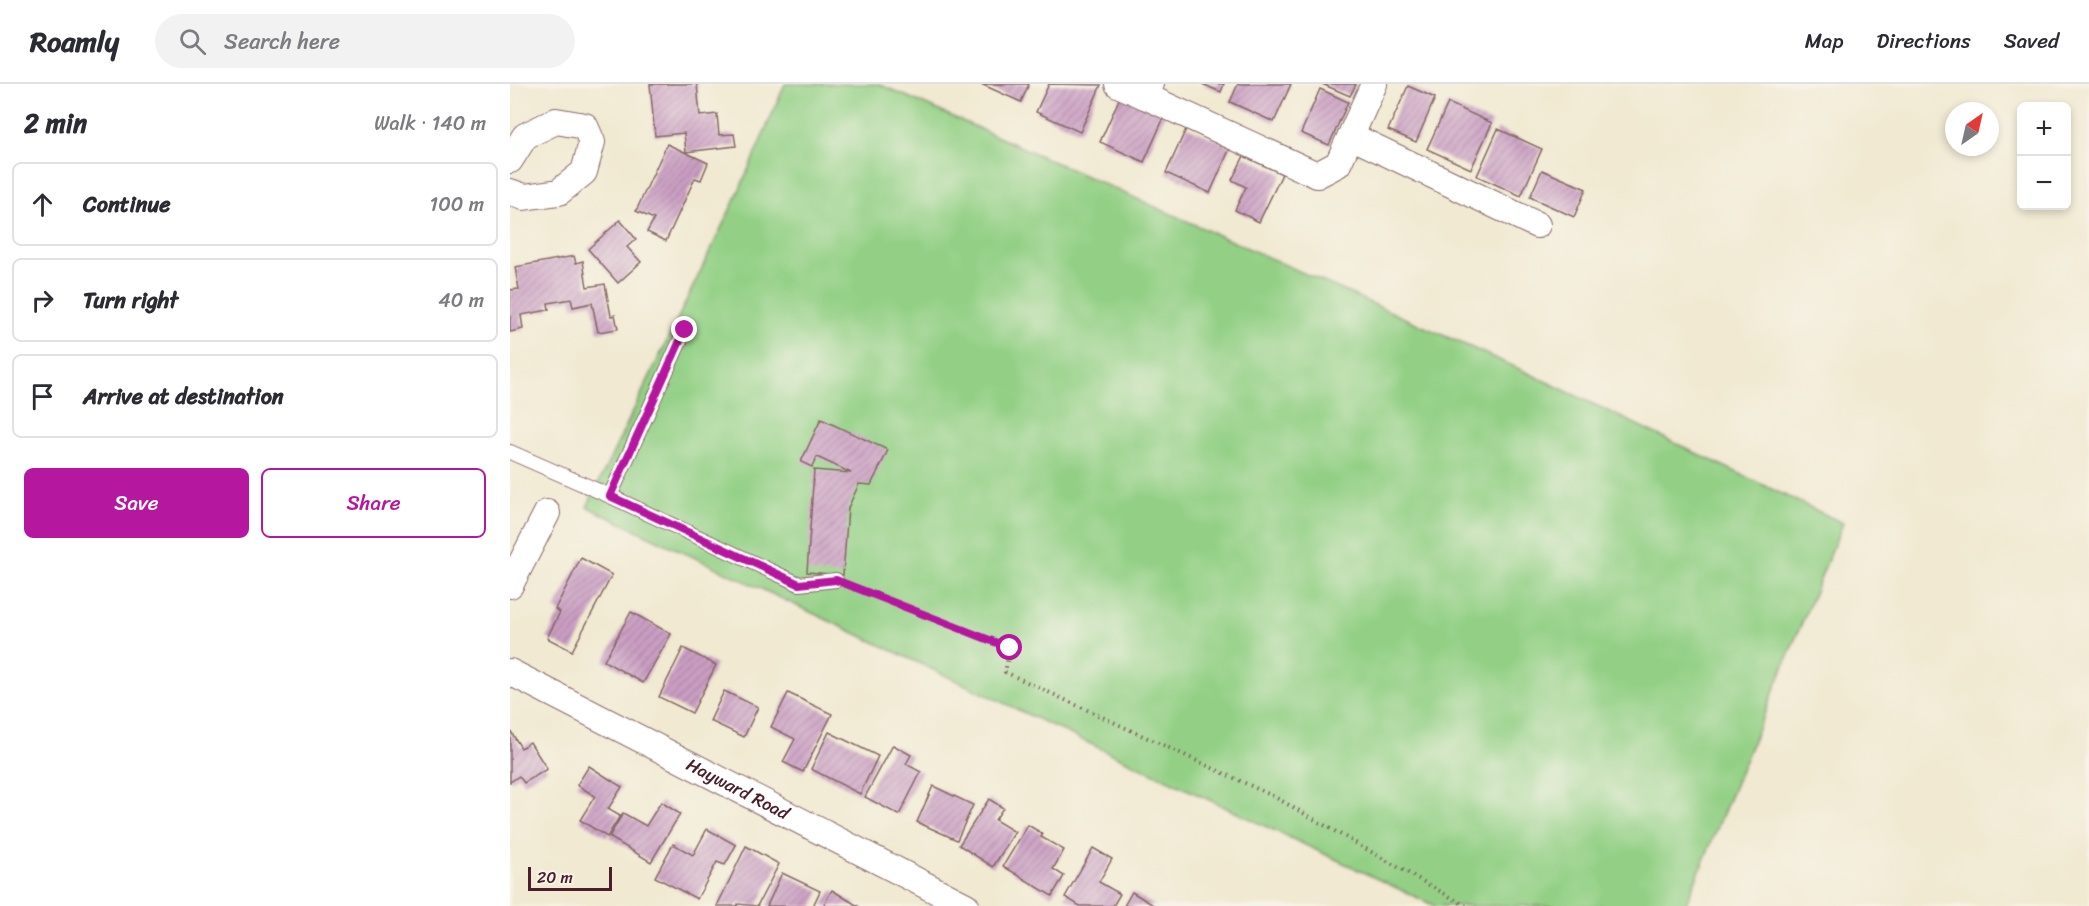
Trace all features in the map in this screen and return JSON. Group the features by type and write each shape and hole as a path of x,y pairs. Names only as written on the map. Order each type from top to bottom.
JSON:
{"street":[{"path":"1118,84 1148,90 1317,175 1338,164 1374,84"},
{"path":"510,160 517,127 556,121 585,126 592,142 584,172 559,192 524,197 510,192"},
{"path":"1351,136 1538,225"},
{"path":"510,585 547,513"},
{"name":"Hayward Road","path":"510,672 966,906"}],"lane":[{"path":"610,496 685,330"},
{"path":"510,452 799,584 836,580"}],"path":[{"path":"836,580 1010,648 1005,672 1275,797 1466,906"}],"green space":[{"path":"785,84 879,84 1526,372 1843,523 1685,906 1435,906 587,507 739,191"}],"building":[{"path":"650,84 697,84 700,116 717,114 719,135 734,134 736,146 686,152 684,133 655,136"},
{"path":"981,84 1029,84 1021,102"},
{"path":"1049,84 1101,85 1080,132 1036,112"},
{"path":"1202,84 1224,84 1221,92"},
{"path":"1238,84 1291,84 1274,122 1230,102"},
{"path":"1322,84 1356,84 1350,96"},
{"path":"1408,86 1435,98 1416,142 1388,130"},
{"path":"1320,89 1348,102 1329,145 1301,133"},
{"path":"1121,95 1165,115 1144,162 1100,142"},
{"path":"1448,103 1492,123 1471,169 1427,149"},
{"path":"1187,127 1231,146 1210,193 1166,173"},
{"path":"1498,129 1542,149 1521,196 1477,176"},
{"path":"667,144 708,163 701,180 695,178 666,241 647,232 654,219 636,211"},
{"path":"1244,156 1282,174 1259,222 1235,210 1246,187 1232,180"},
{"path":"1542,170 1586,189 1574,217 1530,197"},
{"path":"620,220 636,239 627,247 641,262 618,283 588,249"},
{"path":"574,256 576,263 583,261 587,287 605,284 611,316 615,315 618,329 598,332 592,303 573,307 571,299 548,303 549,310 521,315 523,329 510,332 510,290 519,289 515,267"},
{"path":"821,419 888,450 871,485 859,484 848,508 843,575 807,572 814,470 851,473 817,457 812,467 801,462"},
{"path":"581,558 612,575 572,651 547,638 560,612 555,609"},
{"path":"631,612 671,634 643,683 604,661"},
{"path":"683,648 716,665 692,713 659,697"},
{"path":"724,691 758,707 744,737 710,721"},
{"path":"788,693 832,714 803,772 783,762 795,739 771,727"},
{"path":"510,730 521,748 530,742 547,769 524,783 519,776 510,782"},
{"path":"829,732 878,756 860,794 811,769"},
{"path":"893,745 911,755 906,764 921,772 899,815 865,797"},
{"path":"589,766 622,787 608,809 620,816 607,837 580,820 595,796 577,785"},
{"path":"933,786 973,805 957,840 917,822"},
{"path":"989,799 1003,808 995,820 1015,832 993,867 959,845"},
{"path":"661,802 680,814 651,862 609,837 623,813 646,826"},
{"path":"1028,825 1043,834 1041,837 1064,850 1053,869 1064,876 1052,896 1003,866"},
{"path":"707,829 736,845 725,865 717,862 697,899 655,877 673,844 693,855"},
{"path":"746,846 779,864 757,906 738,904 737,906 717,906"},
{"path":"1093,848 1112,859 1099,882 1120,894 1113,906 1080,906 1065,897"},
{"path":"782,873 820,891 813,906 767,906"},
{"path":"832,890 858,906 823,906"},
{"path":"1132,892 1155,906 1124,906"}],"route":[{"path":"685,330 610,496 799,584 836,580 1010,648"}]}
